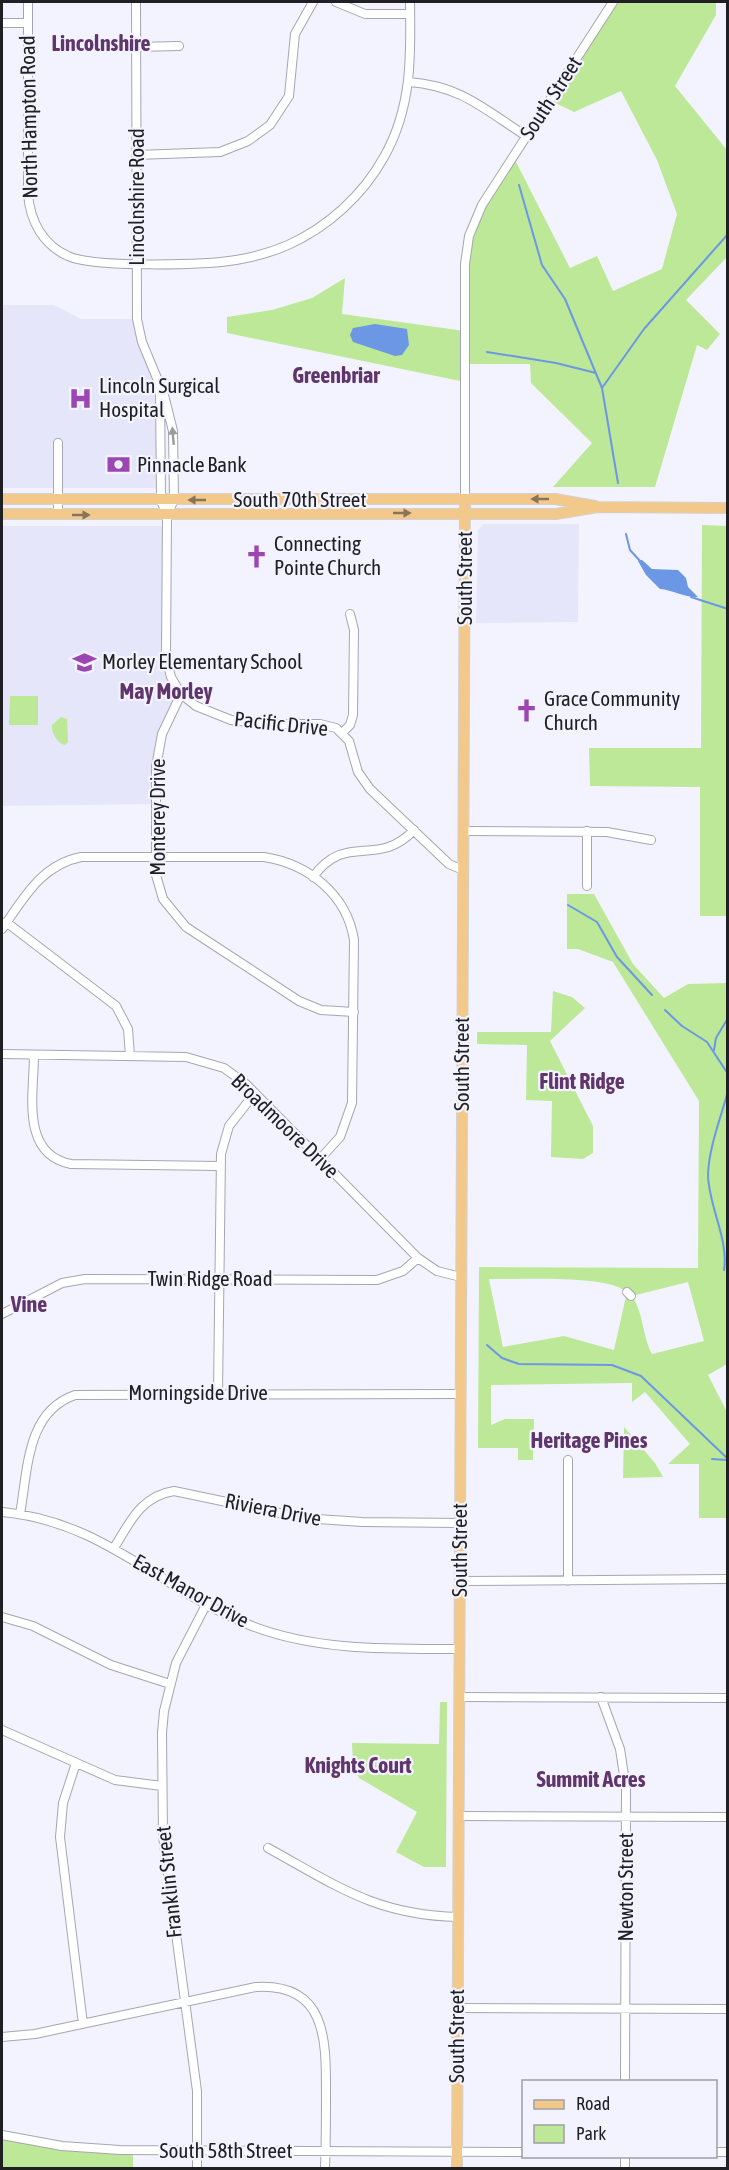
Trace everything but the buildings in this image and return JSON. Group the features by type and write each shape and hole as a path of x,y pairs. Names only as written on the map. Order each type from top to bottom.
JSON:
{"main road":[{"name":"South 70th Street","path":"2,499 161,501 555,499 598,507"},
{"name":"South Street","path":"456,2169 465,499"},
{"name":"South 70th Street","path":"2,514 465,512 555,514 598,507 728,508"}],"street":[{"name":"North Hampton Road","path":"28,2 28,194 36,226 58,250 78,260 137,263 215,262 251,257 288,245 320,227 356,196 384,157 399,124 409,82 410,2"},
{"name":"Lincolnshire Road","path":"136,2 138,330 173,431 174,500 167,514"},
{"path":"136,155 220,152 248,141 270,125 289,96 295,34 313,2"},
{"path":"336,2 365,14 410,14"},
{"name":"South Street","path":"465,499 467,243 482,205 613,2"},
{"path":"2,23 28,23"},
{"path":"136,47 179,46"},
{"path":"409,82 434,84 456,91 526,136"},
{"name":"Lincolnshire Road","path":"160,388 161,501 167,514"},
{"path":"58,443 58,514"},
{"path":"167,514 166,657 171,677 181,694"},
{"path":"343,732 351,724 353,716 354,630 350,614"},
{"name":"Pacific Drive","path":"181,694 196,706 231,720 266,724 320,724 343,732 351,745 355,764 363,781 449,864 464,870"},
{"name":"Monterey Drive","path":"181,694 168,720 158,750 156,875 163,898 186,927 299,1001 321,1010 354,1012"},
{"path":"313,877 322,864 337,854 387,849 403,841 414,830"},
{"path":"464,831 587,831 625,834 651,840"},
{"path":"587,831 587,886"},
{"path":"130,1056 128,1029 116,1006 4,926 35,882 61,863 81,857 264,857 287,862 313,877 335,895 351,926 354,1012 350,1112 340,1137 320,1159"},
{"name":"Broadmoore Drive","path":"2,1054 186,1057 210,1062 237,1076 418,1258 437,1271 461,1277"},
{"path":"34,1055 34,1131 43,1149 54,1159 71,1164 220,1166"},
{"path":"218,1393 220,1166 229,1126 255,1093"},
{"name":"Twin Ridge Road","path":"2,1314 74,1280 377,1280 403,1271 418,1258"},
{"name":"Morningside Drive","path":"20,1514 34,1434 41,1419 57,1403 84,1393 460,1394"},
{"path":"568,1460 568,1581"},
{"name":"Riviera Drive","path":"114,1548 139,1507 155,1496 174,1491 303,1518 362,1522 460,1522"},
{"name":"East Manor Drive","path":"2,1512 20,1514 70,1527 114,1548 251,1626 292,1638 333,1644 459,1649"},
{"path":"460,1581 728,1579"},
{"name":"Franklin Street","path":"197,2169 198,2091 166,1870 162,1733 170,1684 184,1645 207,1603"},
{"path":"2,1617 33,1626 111,1665 170,1684"},
{"path":"459,1697 728,1698"},
{"name":"Newton Street","path":"601,1697 620,1749 626,1788 625,2080"},
{"path":"2,1730 129,1784 162,1786"},
{"path":"76,1763 63,1803 60,1837 83,2024"},
{"path":"458,1816 728,1817"},
{"path":"268,1848 369,1902 409,1913 458,1917"},
{"path":"2,2037 35,2034 266,1987 287,1991 298,1997 315,2014 322,2027 326,2044 326,2169"},
{"path":"457,2008 728,2009"},
{"name":"South 58th Street","path":"2,2135 91,2149 522,2152"}],"shaded area":[{"name":"Lincoln Surgical Hospital","path":"2,305 54,305 81,319 137,319 160,388 161,488 2,488"},
{"path":"484,524 579,524 578,622 476,623 478,530"},
{"name":"Morley Elementary School","path":"2,526 167,526 166,658 181,694 162,734 156,804 2,806"}],"green space":[{"path":"613,2 716,2 716,15 675,86 727,150 727,257 686,300 720,334 707,350 697,345 655,487 553,487 592,443 531,383 530,364 465,364 465,382 227,333 227,317 272,310 312,298 345,278 342,314 465,331 469,236 513,156 570,268 597,256 613,291 662,269 677,214 657,160 621,91 574,112 549,100"},
{"path":"702,525 727,526 727,916 700,916 700,787 590,786 589,748 701,748"},
{"path":"10,696 38,696 38,725 9,725"},
{"path":"61,717 67,719 68,742 65,745 57,740 52,728 52,725"},
{"path":"567,894 594,894 633,964 664,998 688,984 727,983 727,1364 708,1375 727,1412 727,1518 699,1518 699,1464 668,1464 690,1444 645,1392 632,1402 632,1383 491,1385 491,1425 505,1419 534,1419 533,1460 518,1460 518,1448 478,1448 479,1267 698,1268 699,1101 613,962 578,949 567,949","holes":["489,1279 582,1280 616,1286 627,1292 614,1350 564,1336 503,1347","688,1282 704,1341 652,1354 639,1310 632,1296"]},
{"path":"553,991 572,997 585,1008 550,1041 593,1126 593,1153 583,1159 551,1157 552,1101 526,1100 527,1045 477,1044 477,1032 551,1032"},
{"path":"624,1427 655,1463 663,1477 623,1478"},
{"path":"440,1702 447,1702 446,1867 424,1867 396,1852 417,1812 359,1778 353,1765 352,1743 439,1744"},
{"path":"2,2135 133,2150 133,2168 2,2168"}],"water":[{"path":"375,324 407,329 409,345 402,355 395,356 353,342 350,335 353,328"},
{"path":"642,560 652,569 678,570 686,578 688,587 698,597 660,589 646,575 638,561"}],"waterway":[{"path":"519,185 542,265 565,299 602,388 618,483"},
{"path":"602,388 644,329 728,234"},
{"path":"487,352 556,363 596,373"},
{"path":"626,534 630,550 641,562"},
{"path":"691,597 728,609"},
{"path":"568,905 597,922 617,957 652,995"},
{"path":"665,1010 682,1026 707,1042 728,1074"},
{"path":"714,1050 716,1038 728,1018"},
{"path":"724,1270 724,1246 711,1198 708,1174 713,1143 728,1091"},
{"path":"487,1345 502,1358 519,1364 612,1365 641,1376 728,1459"},
{"path":"712,1459 727,1460"}],"place":[{"name":"Lincoln Surgical Hospital","path":"81,398"},
{"name":"Pinnacle Bank","path":"119,465"},
{"name":"Connecting Pointe Church","path":"256,556"},
{"name":"Morley Elementary School","path":"84,662"},
{"name":"Grace Community Church","path":"526,711"}],"district":[{"name":"Lincolnshire","path":"101,43"},
{"name":"Greenbriar","path":"336,375"},
{"name":"May Morley","path":"166,691"},
{"name":"Flint Ridge","path":"582,1081"},
{"name":"Vine","path":"29,1304"},
{"name":"Heritage Pines","path":"589,1440"},
{"name":"Knights Court","path":"358,1765"},
{"name":"Summit Acres","path":"591,1779"}]}
